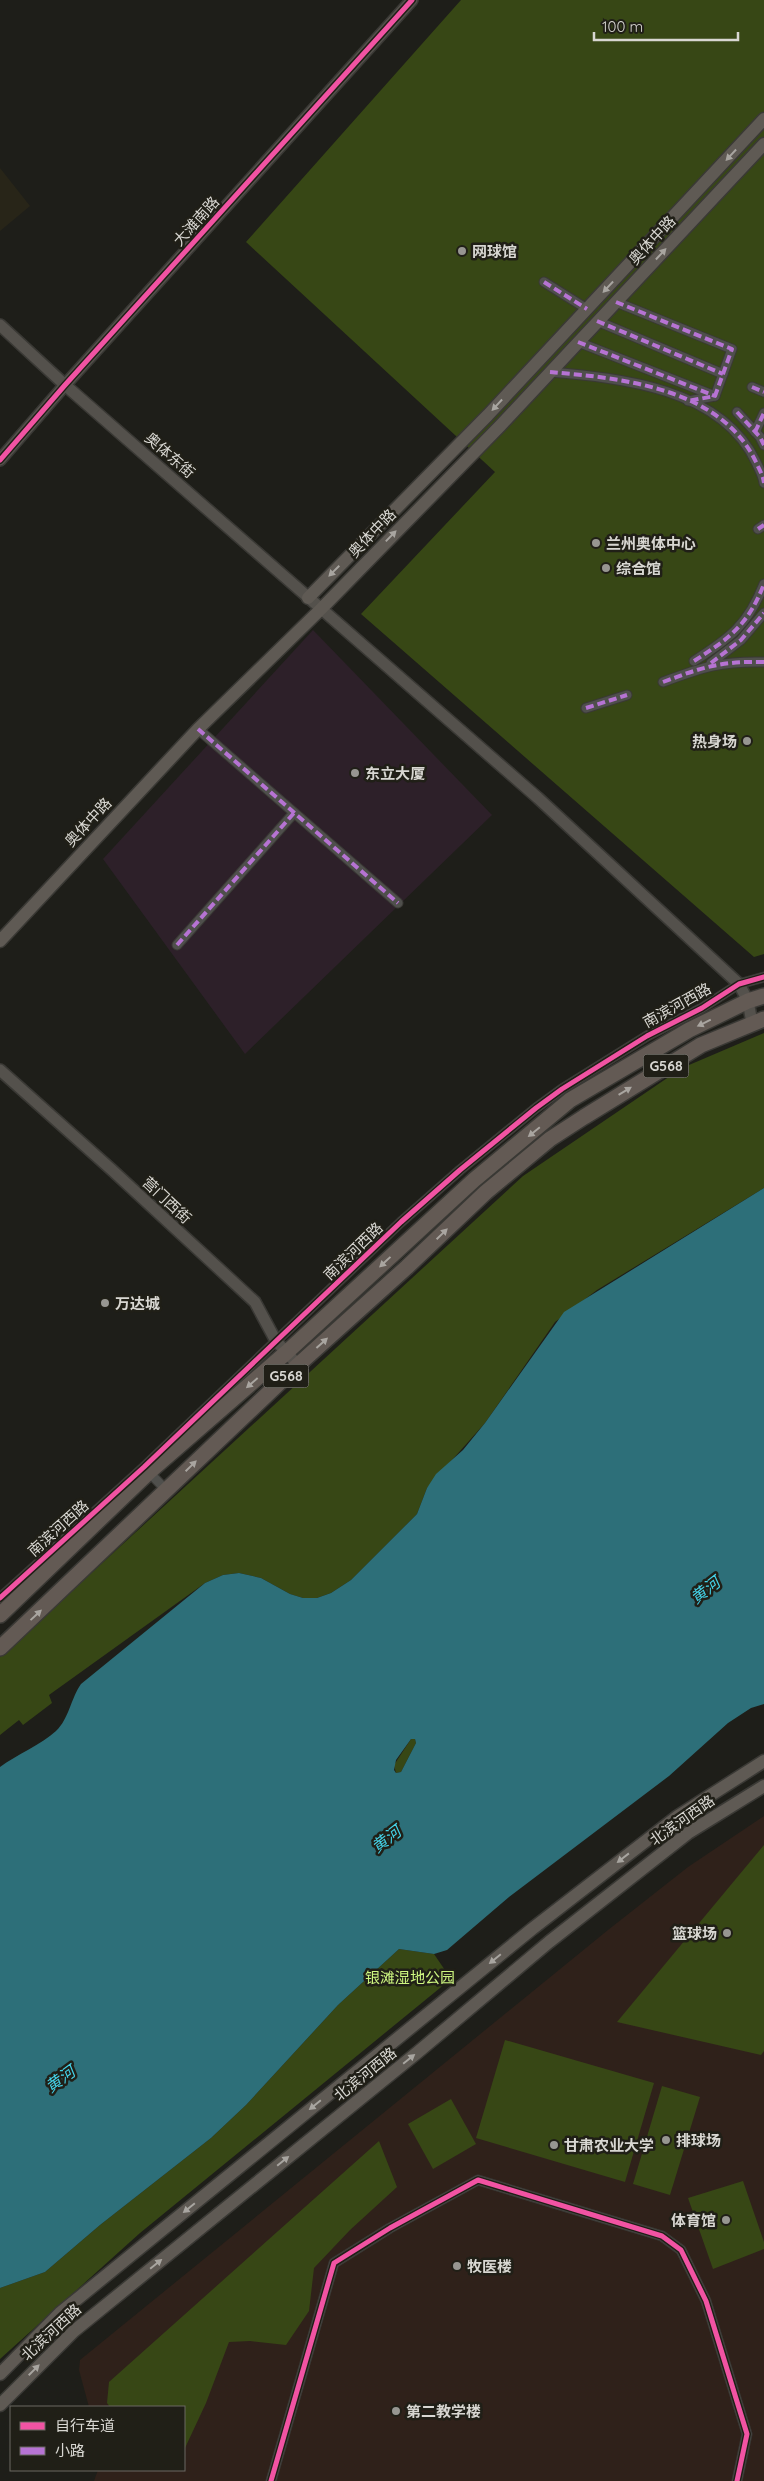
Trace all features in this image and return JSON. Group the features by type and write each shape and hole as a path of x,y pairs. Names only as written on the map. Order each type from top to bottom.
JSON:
{"highway":[{"name":"南滨河西路","path":"0,1614 146,1470 282,1347 474,1180 570,1100 689,1030 748,1001 764,996"},
{"name":"G568","path":"0,1648 298,1365 407,1267 486,1192 550,1139 701,1045 758,1021"}],"main road":[{"name":"大滩南路","path":"0,460 65,385 412,0"},
{"name":"奥体中路","path":"308,598 488,415 764,120"},
{"name":"奥体中路","path":"0,941 198,729 320,609 550,372 764,144"},
{"name":"奥体东街","path":"0,325 65,385 538,798 739,984 758,1021"},
{"name":"营门西街","path":"0,1070 112,1170 254,1302 282,1347 298,1365"},
{"name":"北滨河西路","path":"0,2374 60,2313 451,1995 678,1816 764,1761"},
{"name":"北滨河西路","path":"0,2405 74,2331 550,1942 688,1833 764,1786"},
{"path":"451,1995 464,2013"}],"street":[{"path":"544,282 586,310"},
{"path":"616,302 732,349 716,396"},
{"path":"597,321 723,374"},
{"path":"578,342 716,396"},
{"path":"550,372 614,379 651,386 688,401 719,417 747,444 764,483"},
{"path":"752,387 764,392"},
{"path":"688,401 716,396"},
{"path":"737,412 764,445"},
{"path":"755,432 764,412"},
{"path":"694,661 730,637 755,607 764,584"},
{"path":"709,665 741,640 764,614"},
{"path":"663,682 709,665 733,661 764,662"},
{"path":"586,708 627,695"},
{"path":"198,729 398,903"},
{"path":"177,945 294,813"},
{"name":"南滨河西路","path":"282,1347 453,1176 555,1094 647,1036 702,1008 739,984 764,977"},
{"path":"146,1470 166,1490"},
{"name":"南滨河西路","path":"0,1598 146,1470"},
{"path":"272,2481 334,2263 390,2228 478,2180 662,2236 681,2250 706,2301 747,2434 737,2481"}],"shaded area":[{"path":"0,168 30,206 0,231"},
{"path":"313,630 492,815 245,1054 103,859"},
{"name":"甘肃农业大学","path":"764,1816 764,2481 94,2481 98,2471 185,2471 185,2406 89,2406 79,2370 80,2360 688,1867"}],"green space":[{"name":"兰州奥体中心","path":"461,0 764,0 764,954 754,957 361,614 495,472 246,242"},
{"path":"764,1033 764,1188 597,1290 555,1322 485,1423 427,1488 417,1514 351,1580 331,1593 317,1598 303,1598 290,1594 261,1578 239,1573 223,1575 205,1583 49,1695 52,1703 23,1725 19,1720 0,1735 0,1657 523,1176 682,1068"},
{"path":"411,1739 415,1739 416,1743 401,1772 396,1773 394,1765"},
{"name":"篮球场","path":"764,1845 764,2051 761,2055 617,2022"},
{"name":"银滩湿地公园","path":"399,1949 434,1954 451,1979 140,2233 0,2359 0,2288 45,2272 100,2225 211,2138 246,2105 338,2005"},
{"path":"505,2040 654,2083 625,2182 476,2138"},
{"name":"排球场","path":"662,2086 700,2097 670,2195 633,2184"},
{"path":"451,2099 476,2144 433,2169 408,2124"},
{"path":"379,2141 397,2187 350,2230 314,2268 309,2311 286,2345 250,2341 229,2342 206,2403 185,2448 185,2406 109,2406 107,2403 109,2382"},
{"name":"体育馆","path":"743,2181 764,2242 764,2249 713,2269 688,2198"}],"water":[{"name":"黄河","path":"764,1188 764,1704 751,1708 728,1723 669,1776 509,1897 447,1950 434,1954 399,1949 338,2005 246,2105 211,2138 100,2225 45,2272 0,2288 0,1767 56,1731 64,1721 81,1684 205,1583 223,1575 239,1573 261,1578 290,1594 303,1598 317,1598 331,1593 351,1580 417,1514 427,1488 436,1474 463,1450 485,1423 564,1312","holes":["411,1739 415,1739 416,1743 401,1772 396,1773 394,1770 396,1760"]}],"marked path":[{"path":"544,282 587,309"},
{"path":"616,302 732,349 715,396 688,401"},
{"path":"597,321 723,374"},
{"path":"578,342 715,396"},
{"path":"550,372 607,378 637,384 666,392 694,403 719,418 740,437 756,462 764,483"},
{"path":"752,387 764,392"},
{"path":"737,412 760,437 764,445"},
{"path":"755,432 764,413"},
{"path":"758,529 764,525"},
{"path":"694,661 718,645 736,629 751,610 764,584"},
{"path":"711,663 741,640 764,613"},
{"path":"663,682 712,666 764,662"},
{"path":"586,708 627,695"},
{"path":"198,729 398,903"},
{"path":"177,945 294,813"}],"cycle path":[{"path":"0,460 65,385 412,0"},
{"path":"0,1598 144,1467 401,1222 460,1170 536,1108 562,1089 647,1036 702,1008 739,984 764,977"},
{"path":"271,2481 334,2263 390,2228 478,2180 662,2236 681,2250 706,2301 747,2434 737,2481"}],"place":[{"name":"网球馆","path":"462,251"},
{"name":"兰州奥体中心","path":"596,543"},
{"name":"综合馆","path":"606,568"},
{"name":"热身场","path":"747,741"},
{"name":"东立大厦","path":"355,773"},
{"name":"万达城","path":"105,1303"},
{"name":"篮球场","path":"727,1933"},
{"name":"排球场","path":"666,2140"},
{"name":"甘肃农业大学","path":"554,2145"},
{"name":"体育馆","path":"726,2220"},
{"name":"牧医楼","path":"457,2266"},
{"name":"第二教学楼","path":"396,2411"}]}
